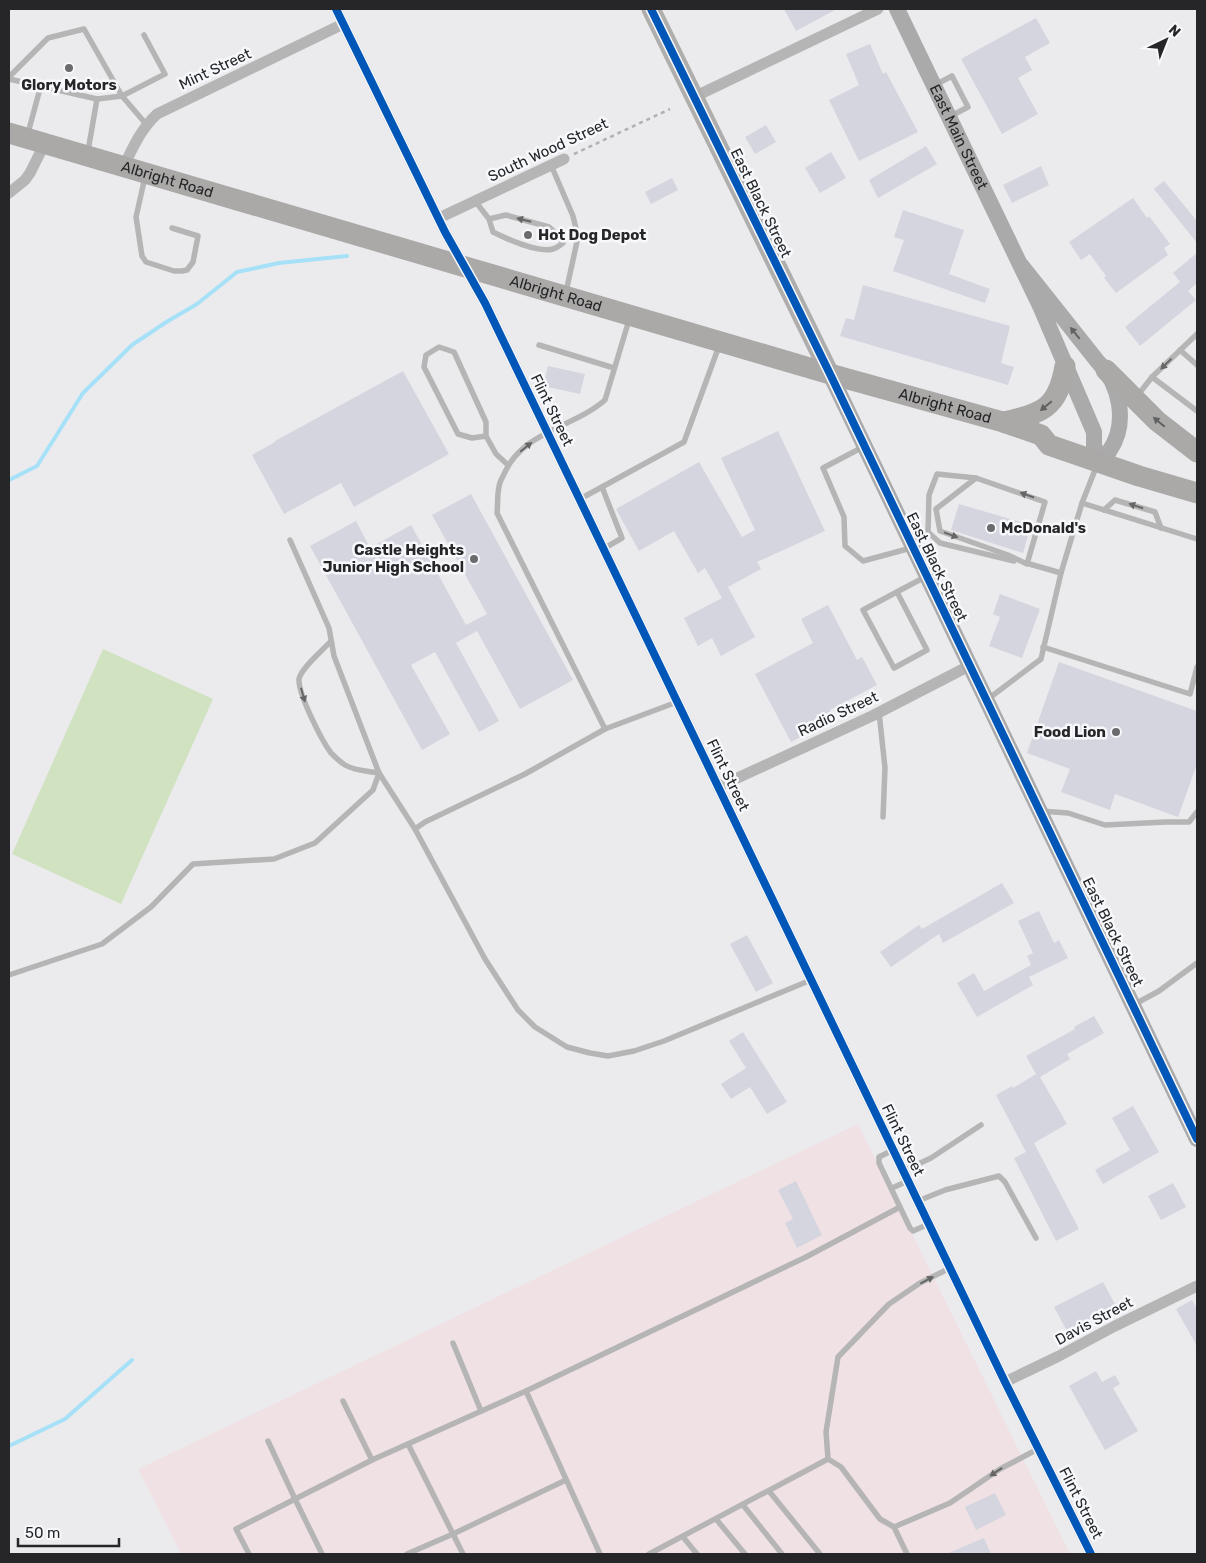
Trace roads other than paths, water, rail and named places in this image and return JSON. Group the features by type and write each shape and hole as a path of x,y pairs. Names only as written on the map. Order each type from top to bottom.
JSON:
{"highway":[{"name":"Albright Road","path":"27,138 720,342 1003,422 1041,435 1049,445 1101,452"},
{"path":"1003,422 1030,416 1050,404 1062,384 1065,366"},
{"path":"1106,370 1157,421 1197,452"},
{"path":"1101,452 1139,476 1190,484"}],"main road":[{"name":"East Black Street","path":"651,9 830,374"}],"street":[{"name":"Flint Street","path":"336,9 439,218 485,303 1005,1382 1091,1554"},
{"path":"694,97 878,9"},
{"name":"East Main Street","path":"897,9 1041,308 1101,452"},
{"name":"Mint Street","path":"124,166 146,124 157,114 343,24"},
{"path":"9,193 30,173 27,138"},
{"name":"South Wood Street","path":"439,218 564,159"},
{"name":"East Main Street","path":"1021,265 1106,370 1117,393 1120,410 1119,428 1101,452"},
{"name":"East Black Street","path":"830,374 1197,1139"},
{"name":"Radio Street","path":"718,786 879,712 969,666"},
{"name":"Davis Street","path":"1005,1382 1197,1286"}],"lane":[{"path":"9,78 48,38 84,28 122,96 146,124"},
{"path":"9,78 98,98 122,96 165,74 144,35"},
{"path":"27,138 41,85"},
{"path":"87,156 98,98"},
{"path":"551,165 573,216 578,237 565,296"},
{"path":"146,173 136,217 142,256 146,262 182,272 193,262 198,236 172,228"},
{"path":"475,201 489,218 493,232 514,242 545,250 554,249 563,243"},
{"path":"489,218 506,216 549,226 563,243 576,246"},
{"path":"605,729 497,513 499,486 510,461 526,444 596,408 605,400 630,315"},
{"path":"1135,399 1152,377 1197,334"},
{"path":"580,499 684,442 720,342"},
{"path":"539,345 614,368"},
{"path":"486,436 472,438 458,434 424,367 426,355 439,347 454,352 486,422 486,436 496,454 508,465"},
{"path":"1180,350 1197,365"},
{"path":"1152,377 1197,411"},
{"path":"864,446 823,468 844,518 845,546 863,562 911,543 928,532"},
{"path":"986,701 1041,659 1061,573 1082,503 1101,452"},
{"path":"1028,564 1045,502 976,478 937,474 929,496 928,532 940,543 1061,573"},
{"path":"976,478 936,509 940,531 1028,564"},
{"path":"602,487 622,538 603,549"},
{"path":"1104,510 1115,500 1154,512 1161,528"},
{"path":"1082,503 1197,539"},
{"path":"290,540 329,628 334,656 379,773 415,829 485,959 518,1010 535,1027 567,1047 608,1056 634,1051 664,1040 811,980"},
{"path":"897,592 927,650 894,668 864,610 897,592 927,576"},
{"path":"331,641 303,670 300,679 302,695 332,754 349,767 379,773"},
{"path":"1043,647 1190,694 1196,679 1197,667"},
{"path":"415,829 425,822 525,774 605,729 677,702"},
{"path":"879,712 884,768 882,817"},
{"path":"9,975 102,944 151,907 193,864 274,859 314,843 372,790 379,773"},
{"path":"1039,810 1068,813 1104,825 1189,822 1197,812"},
{"path":"1133,1005 1159,991 1197,963"},
{"path":"892,1188 931,1158 981,1126"},
{"path":"893,1150 878,1159 911,1230 913,1231 929,1224"},
{"path":"918,1202 945,1190 999,1176 1005,1182 1036,1238"},
{"path":"249,1554 236,1529 372,1460 526,1390 806,1257 900,1207"},
{"path":"828,1459 826,1432 838,1357 889,1304 920,1283 950,1268"},
{"path":"453,1344 481,1411"},
{"path":"526,1390 600,1554"},
{"path":"343,1401 372,1460"},
{"path":"268,1441 322,1554"},
{"path":"408,1444 463,1554"},
{"path":"894,1527 950,1503 1000,1469 1038,1449"},
{"path":"649,1554 828,1459"},
{"path":"828,1459 841,1467 880,1519 894,1527 907,1554"},
{"path":"407,1554 566,1480"},
{"path":"769,1491 820,1554"},
{"path":"743,1505 782,1554"},
{"path":"716,1519 745,1554"},
{"path":"683,1537 698,1554"},
{"path":"660,1549 664,1554"}],"waterway":[{"path":"9,480 37,466 83,393 132,345 197,304 237,272 279,263 347,256"},
{"path":"9,1446 65,1419 132,1360"}],"place":[{"name":"Glory Motors","path":"69,68"},
{"name":"Hot Dog Depot","path":"528,235"},
{"name":"McDonald's","path":"991,528"},
{"name":"Castle Heights Junior High School","path":"474,559"},
{"name":"Food Lion","path":"1116,732"}]}
